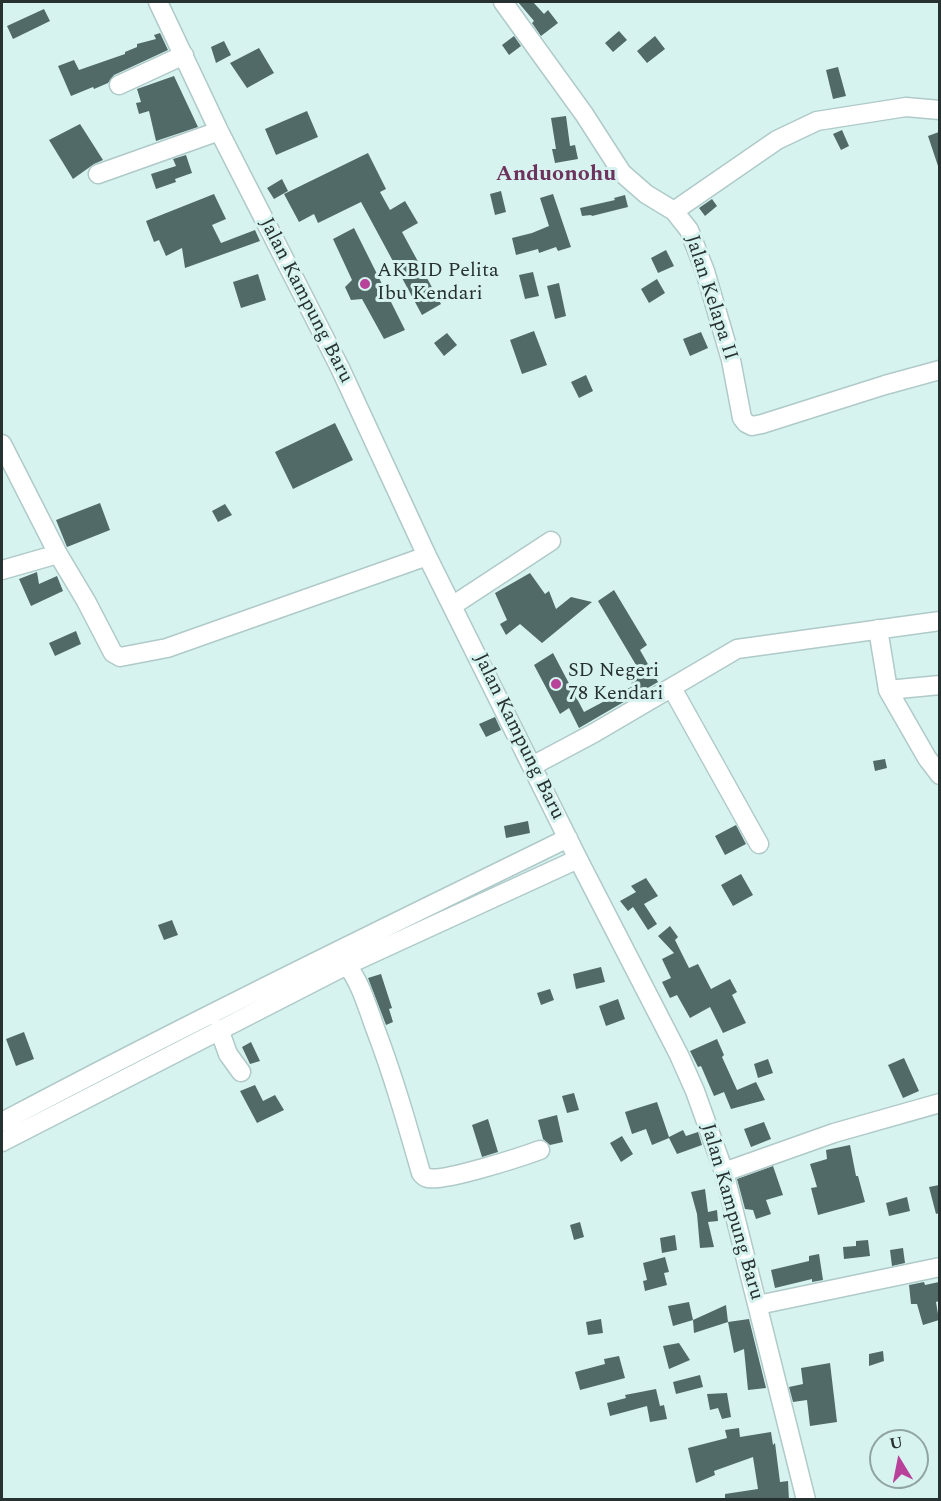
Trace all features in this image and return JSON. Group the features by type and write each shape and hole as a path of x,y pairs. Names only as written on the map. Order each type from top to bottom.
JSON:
{"street":[{"name":"Jalan Kampung Baru","path":"158,2 219,131 340,368 427,556 578,859 679,1055 695,1091 724,1172 806,1500"},
{"name":"Jalan Kelapa II","path":"503,2 589,120 622,173 646,194 674,211 689,230 705,271 731,360 740,412 746,423 752,426 762,424 939,370"},
{"path":"119,85 184,55"},
{"path":"674,211 777,140 817,121 906,107 939,110"},
{"path":"98,174 219,131"},
{"path":"2,444 58,554 113,653 120,657 167,648 427,556"},
{"path":"452,606 551,542"},
{"path":"2,570 58,554"},
{"path":"532,766 594,734 737,649 939,621"},
{"path":"879,629 888,690 933,757 939,775"},
{"path":"888,690 939,685"},
{"path":"672,687 759,844"},
{"path":"2,1122 265,987 568,838"},
{"path":"2,1142 347,965 578,859"},
{"path":"347,965 358,983 381,1043 400,1098 420,1173 424,1177 441,1178 501,1163 540,1150"},
{"path":"219,1029 228,1054 241,1072"},
{"path":"724,1172 834,1133 939,1102"},
{"path":"758,1305 939,1266"}],"building":[{"path":"518,2 533,2 544,14 548,10 558,23 541,36 532,23 534,21"},
{"path":"44,9 50,21 13,39 7,26"},
{"path":"619,31 627,40 613,52 605,43"},
{"path":"160,33 168,50 114,75 108,83 71,96 58,66 74,60 79,70 125,54 137,47 137,44 156,39 154,35"},
{"path":"514,36 521,46 509,55 502,45"},
{"path":"655,36 665,49 647,63 637,51"},
{"path":"224,41 231,55 216,63 211,47"},
{"path":"259,48 274,73 247,88 230,63"},
{"path":"838,67 846,96 833,99 826,70"},
{"path":"174,76 198,127 156,141 149,111 139,114 136,103 141,102 137,89"},
{"path":"307,111 318,137 276,155 265,129"},
{"path":"566,116 570,146 575,145 578,159 555,163 552,149 556,149 551,118"},
{"path":"80,124 103,160 73,179 49,140"},
{"path":"842,130 849,146 841,150 833,134"},
{"path":"939,132 939,166 938,166 928,136"},
{"path":"368,153 386,189 380,192 390,210 405,201 418,223 402,232 441,304 422,315 361,202 318,223 314,214 299,222 284,194"},
{"path":"186,155 192,173 156,189 151,174 176,166 173,159"},
{"path":"282,179 288,191 274,199 267,188"},
{"path":"501,191 506,212 495,215 490,194"},
{"path":"214,194 226,219 212,225 221,243 255,230 260,241 185,268 182,248 166,256 159,240 154,242 146,221"},
{"path":"553,194 571,247 558,251 556,247 539,253 538,249 516,255 512,238 549,226 540,198"},
{"path":"625,195 628,207 592,216 582,216 580,208 615,200 614,198"},
{"path":"712,199 717,206 705,216 699,208"},
{"name":"AKBID Pelita Ibu Kendari","path":"354,228 405,330 384,339 362,299 351,300 345,287 352,280 333,239"},
{"path":"666,250 674,266 658,273 651,258"},
{"path":"533,272 539,296 525,299 519,275"},
{"path":"258,274 266,300 241,308 233,282"},
{"path":"657,279 665,293 649,303 641,289"},
{"path":"559,283 566,316 555,319 547,286"},
{"path":"534,331 547,365 522,374 510,340"},
{"path":"701,332 708,348 690,356 683,339"},
{"path":"447,333 457,345 444,356 434,343"},
{"path":"586,375 593,391 579,398 571,382"},
{"path":"335,423 353,460 293,489 275,452"},
{"path":"100,503 110,530 67,547 56,520"},
{"path":"225,504 232,515 218,522 212,511"},
{"path":"37,572 39,584 57,576 63,591 31,606 19,579"},
{"path":"530,573 545,594 549,591 556,609 571,597 592,602 542,643 520,624 506,635 500,624 507,620 495,593"},
{"path":"614,590 647,645 640,650 658,682 579,728 569,708 560,714 534,665 553,653 584,712 633,686 628,676 639,670 598,601"},
{"path":"76,631 81,644 55,656 49,643"},
{"path":"495,717 501,730 486,737 479,724"},
{"path":"885,759 887,768 875,771 873,761"},
{"path":"528,821 530,833 506,838 504,826"},
{"path":"736,825 746,844 725,855 715,836"},
{"path":"741,874 753,895 733,906 721,885"},
{"path":"646,878 658,896 644,904 657,924 648,930 633,907 628,911 620,901 636,892 631,886"},
{"path":"172,920 178,935 164,940 158,925"},
{"path":"670,926 678,937 675,940 689,968 698,964 711,989 730,979 737,992 732,995 746,1023 723,1033 710,1007 690,1018 677,995 670,998 662,982 671,978 662,959 674,953 658,936"},
{"path":"601,967 605,982 576,989 573,974"},
{"path":"381,974 392,1008 389,1009 393,1022 386,1025 368,978"},
{"path":"550,989 554,1000 541,1005 537,993"},
{"path":"618,999 625,1019 606,1026 599,1006"},
{"path":"24,1032 34,1059 16,1066 6,1039"},
{"path":"717,1039 724,1055 722,1057 737,1090 756,1082 765,1100 731,1109 724,1092 714,1096 701,1066 698,1067 690,1051"},
{"path":"251,1042 260,1061 250,1064 242,1047"},
{"path":"904,1058 919,1091 903,1098 888,1065"},
{"path":"768,1059 773,1073 758,1078 754,1064"},
{"path":"255,1085 263,1101 275,1095 284,1110 257,1123 240,1091"},
{"path":"574,1093 579,1110 567,1113 562,1096"},
{"path":"657,1102 669,1137 683,1130 686,1136 698,1132 702,1145 677,1154 669,1138 652,1145 646,1129 632,1134 625,1112"},
{"path":"557,1115 563,1142 550,1145 543,1139 538,1120"},
{"path":"488,1119 498,1152 482,1157 472,1125"},
{"path":"764,1122 771,1139 751,1147 744,1129"},
{"path":"622,1136 633,1154 621,1162 610,1143"},
{"path":"850,1145 856,1176 858,1176 865,1202 818,1215 811,1188 817,1187 810,1164 827,1159 826,1150"},
{"path":"773,1166 783,1195 766,1200 771,1214 756,1219 753,1210 745,1209 737,1179"},
{"path":"939,1185 939,1213 936,1214 929,1187"},
{"path":"705,1189 708,1212 717,1210 718,1221 708,1222 714,1247 700,1248 697,1214 691,1192"},
{"path":"907,1197 910,1211 889,1216 886,1203"},
{"path":"580,1222 584,1237 574,1240 570,1225"},
{"path":"675,1235 677,1250 662,1253 660,1238"},
{"path":"868,1240 870,1256 844,1259 843,1247 856,1246 856,1241"},
{"path":"903,1248 905,1263 892,1266 890,1250"},
{"path":"819,1254 823,1280 812,1282 812,1279 775,1288 771,1270 809,1261 809,1256"},
{"path":"665,1257 669,1272 664,1273 667,1285 645,1291 643,1281 647,1280 643,1263"},
{"path":"924,1282 925,1285 939,1282 939,1301 936,1302 939,1320 923,1325 917,1304 911,1304 909,1285"},
{"path":"689,1302 693,1320 673,1326 668,1306"},
{"path":"726,1305 728,1322 694,1333 693,1320"},
{"path":"601,1319 603,1333 588,1335 586,1322"},
{"path":"749,1319 766,1388 748,1390 744,1349 734,1353 728,1322"},
{"path":"679,1343 690,1360 669,1369 663,1346"},
{"path":"883,1351 884,1361 869,1366 869,1354"},
{"path":"619,1356 625,1378 580,1390 575,1372 605,1364 604,1359"},
{"path":"830,1363 837,1422 810,1426 807,1400 793,1402 789,1387 803,1384 801,1368"},
{"path":"700,1375 703,1387 676,1394 673,1382"},
{"path":"656,1389 660,1406 664,1405 667,1419 650,1422 647,1406 610,1416 607,1403 626,1398 625,1395"},
{"path":"727,1393 731,1417 722,1419 718,1408 710,1410 707,1394"},
{"path":"739,1428 740,1437 771,1432 773,1445 775,1443 780,1482 788,1481 789,1500 725,1500 725,1494 758,1489 753,1457 714,1471 715,1475 696,1483 688,1448 727,1438 725,1430"}],"place":[{"name":"AKBID Pelita Ibu Kendari","path":"365,284"},
{"name":"SD Negeri 78 Kendari","path":"556,684"}],"district":[{"name":"Anduonohu","path":"556,176"}]}
